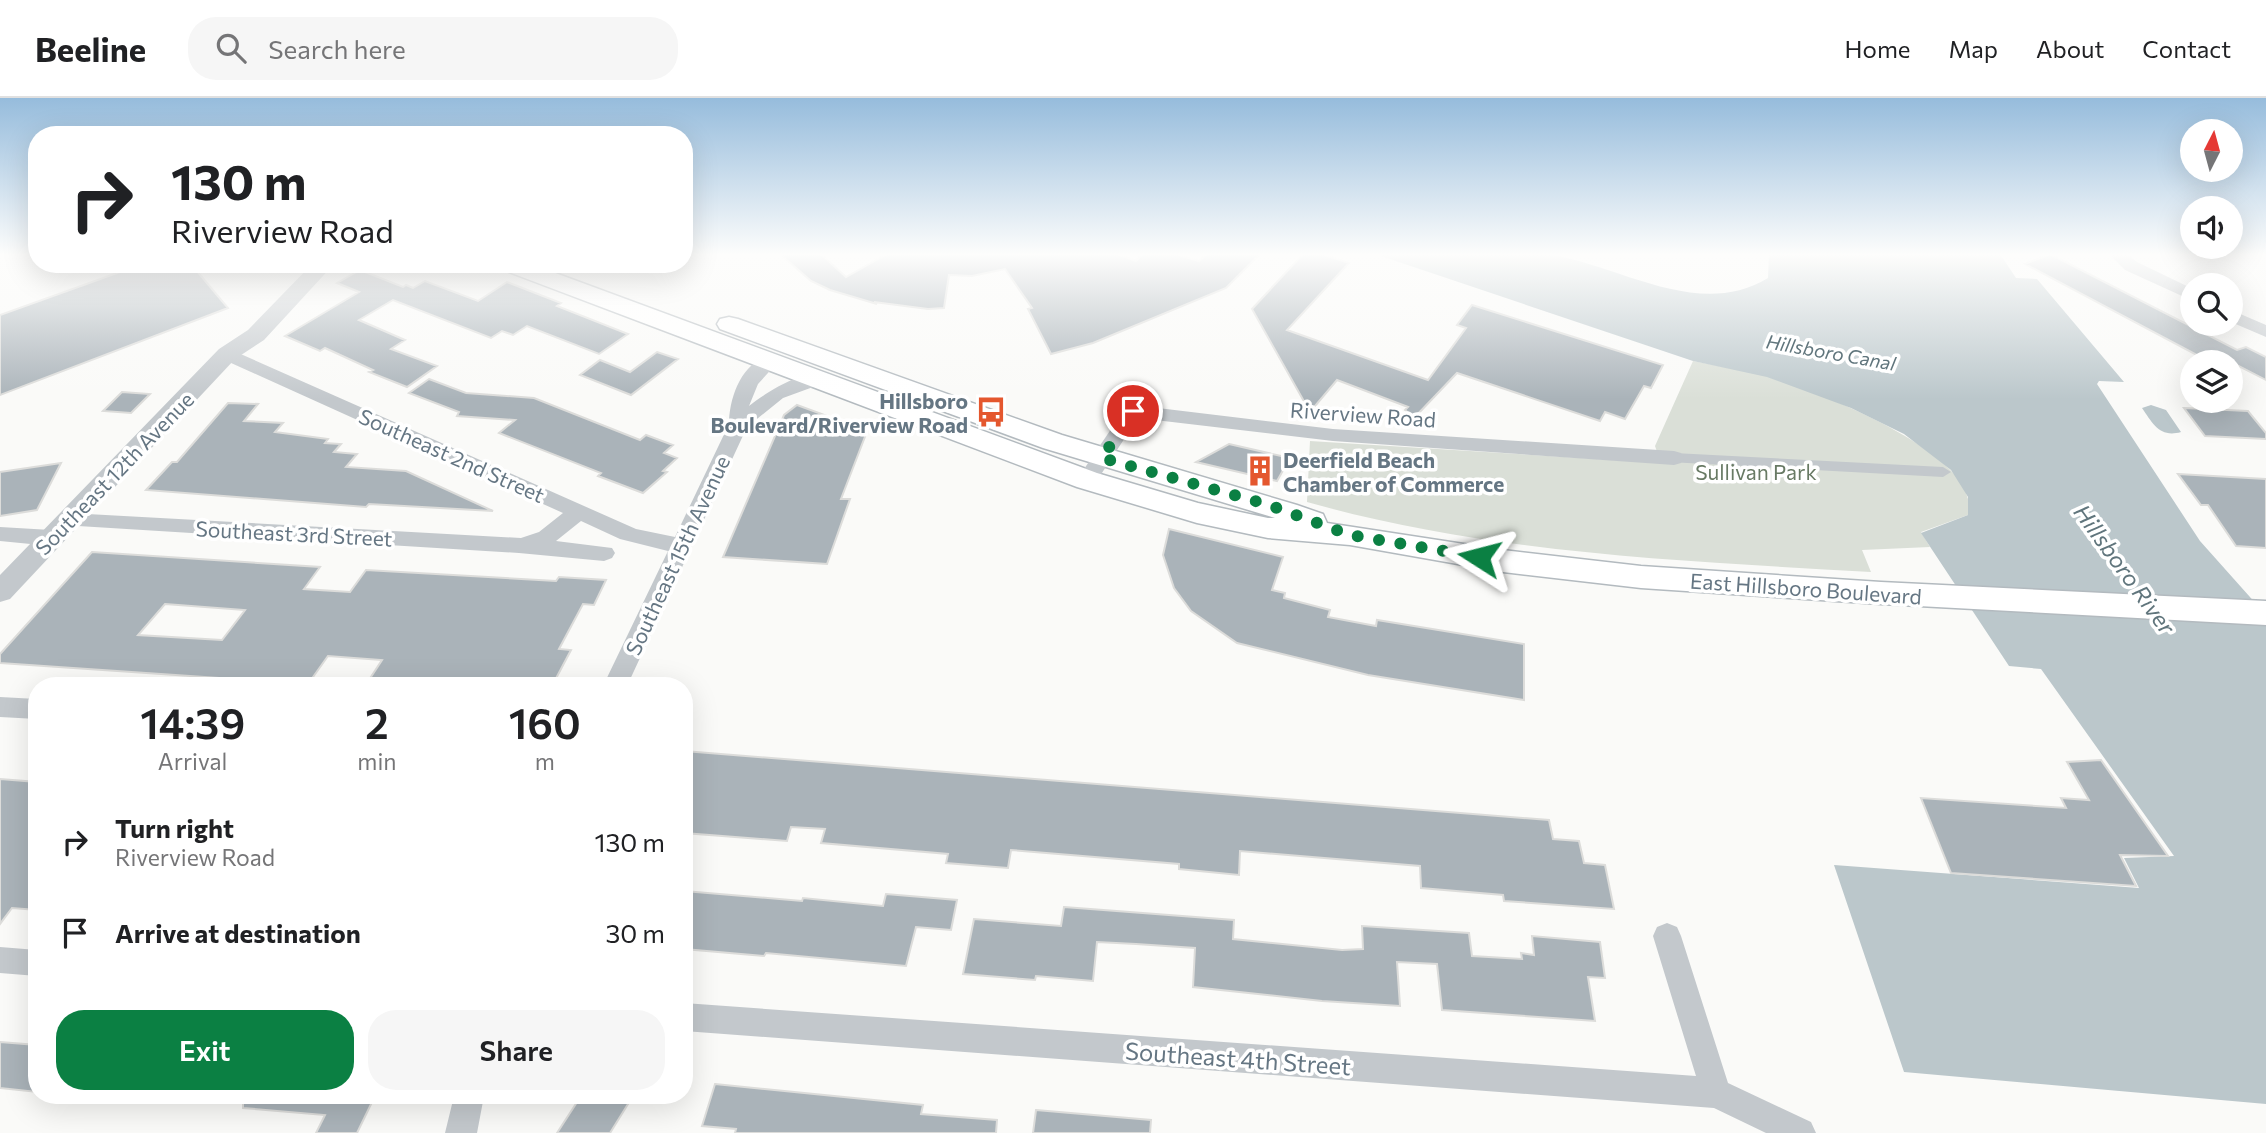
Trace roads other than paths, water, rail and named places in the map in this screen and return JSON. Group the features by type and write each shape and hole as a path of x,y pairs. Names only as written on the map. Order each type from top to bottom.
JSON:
{"main road":[{"name":"East Hillsboro Boulevard","path":"612,302 686,330 704,328 757,345 817,379 1095,469"},
{"name":"East Hillsboro Boulevard","path":"657,302 771,351 903,388 1197,513 1268,528 1350,535 1503,561 1580,570 1881,593 2266,613"}],"street":[{"name":"Southeast 12th Avenue","path":"227,354 236,334 266,302"},
{"name":"Southeast 12th Avenue","path":"0,592 227,354 256,335 287,302"},
{"path":"2243,321 2266,332"},
{"name":"Southeast 15th Avenue","path":"739,424 738,408 752,375 771,351"},
{"name":"Southeast 2nd Street","path":"227,354 639,538 681,545"},
{"name":"Southeast 15th Avenue","path":"619,677 739,424 776,394 817,379"},
{"name":"Riverview Road","path":"1095,469 1133,411 1333,435 1674,458"},
{"path":"1674,458 1943,472"},
{"name":"Southeast 3rd Street","path":"519,545 547,537 579,512"},
{"name":"Southeast 3rd Street","path":"69,520 519,545 604,553"},
{"path":"0,534 51,538"},
{"path":"0,707 28,709"},
{"path":"1667,936 1716,1093"},
{"path":"0,960 28,962"},
{"name":"Southeast 4th Street","path":"693,1018 1716,1093 1791,1130"},
{"path":"461,1133 467,1104"}],"water":[{"path":"1519,302 2057,302 2124,382 2099,381 2097,384 2200,541 2266,615 2266,1104 1904,1072 1834,865 2139,888 2124,858 2174,856 2041,669 2009,666 1921,533 1968,515 1968,497 1951,470 1904,434 1851,408 1767,377 1693,361"},
{"path":"2151,405 2166,410 2181,432 2168,433 2158,428 2142,408"}],"place":[{"name":"Hillsboro Boulevard/Riverview Road","path":"991,412"},
{"name":"Deerfield Beach Chamber of Commerce","path":"1260,471"}],"water label":[{"name":"Hillsboro Canal","path":"1831,352"},
{"name":"Hillsboro River","path":"2125,569"}],"park label":[{"name":"Sullivan Park","path":"1756,471"}]}
